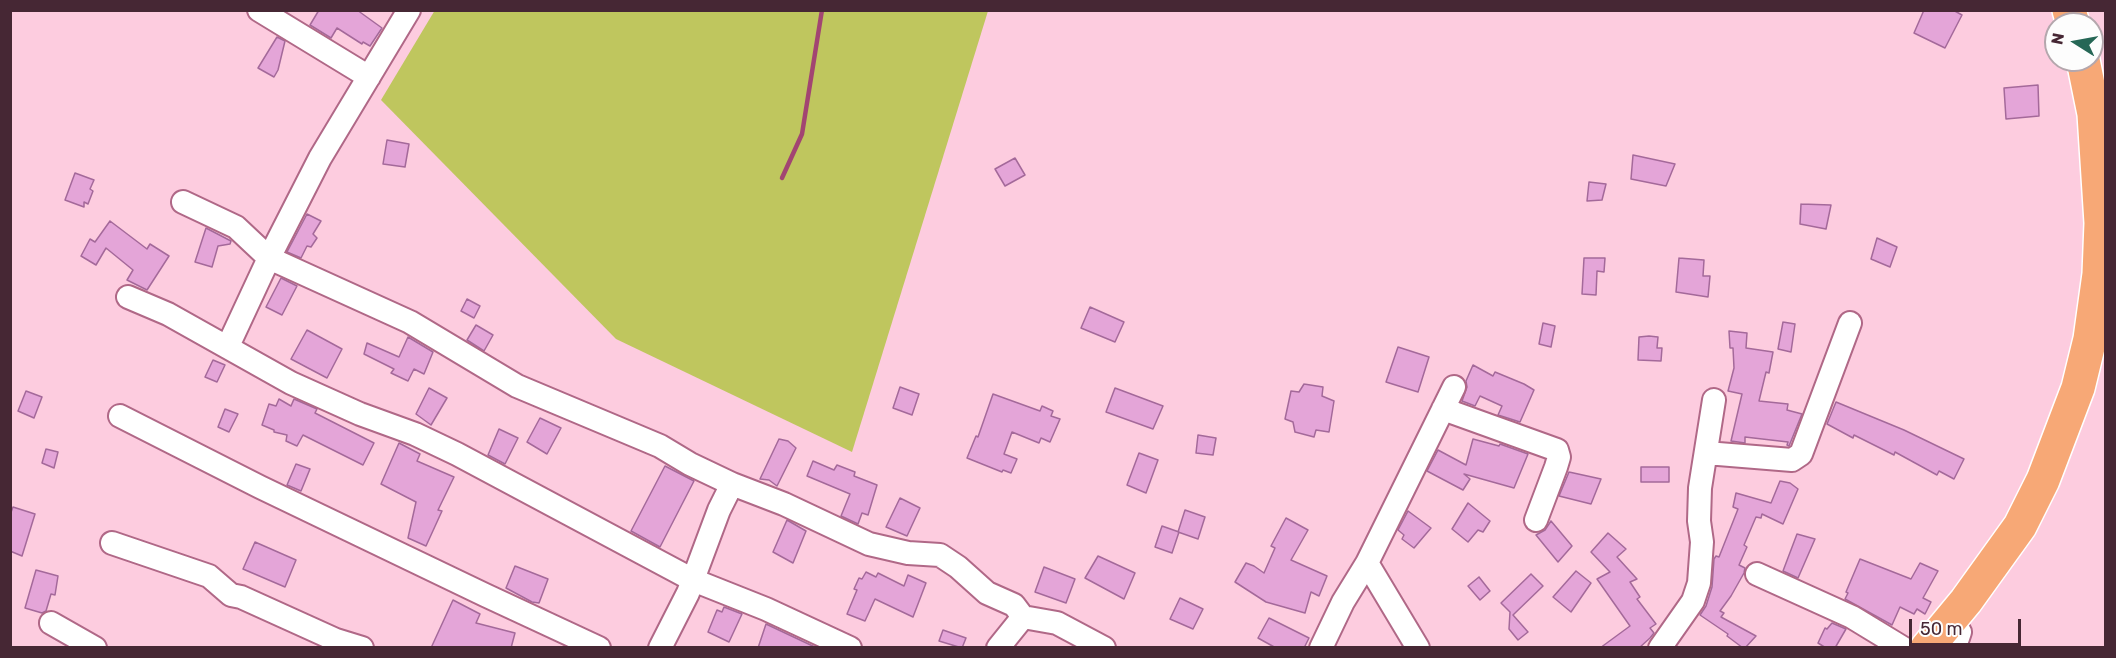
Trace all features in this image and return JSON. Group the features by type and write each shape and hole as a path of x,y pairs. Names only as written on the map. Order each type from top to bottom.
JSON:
{"highway":[{"path":"1927,648 1951,633 1966,601 2020,526 2043,480 2078,388 2090,339 2099,274 2101,223 2093,79"}],"street":[{"path":"259,10 369,77"},
{"path":"228,346 269,258 320,158 409,10"},
{"path":"183,202 236,227 269,258 410,322 517,387 660,446 690,464 732,484 784,504 870,544 908,553 940,555 958,567 987,593 1014,605 1023,617 1057,623 1104,648"},
{"path":"128,297 168,314 299,387 360,414 415,434 457,454 693,580 766,609 850,648"},
{"path":"1706,453 1792,460 1801,454 1850,323"},
{"path":"1321,648 1343,602 1367,563 1454,387"},
{"path":"1660,648 1693,601 1699,583 1702,542 1699,521 1700,488 1714,400"},
{"path":"1443,409 1557,450 1556,467 1536,520"},
{"path":"120,416 442,575 599,648"},
{"path":"660,648 693,580 719,510 732,484"},
{"path":"112,543 209,576 231,595 241,597 336,640 362,648"},
{"path":"1367,563 1418,648"},
{"path":"1757,574 1852,617 1903,648"},
{"path":"998,648 1023,617"},
{"path":"51,623 95,648"}],"green space":[{"path":"435,10 988,11 852,452 616,339 381,100"}],"building":[{"path":"319,10 357,10 382,28 370,46 363,42 362,44 337,28 331,38 310,25"},
{"path":"1924,10 1953,10 1962,15 1945,48 1914,33"},
{"path":"277,37 285,41 274,77 258,68"},
{"path":"2038,85 2039,116 2006,119 2004,88"},
{"path":"387,140 409,144 405,167 383,164"},
{"path":"1633,155 1675,164 1666,186 1631,179"},
{"path":"1015,158 1025,175 1005,186 995,169"},
{"path":"75,173 94,180 90,189 93,191 88,204 84,202 84,207 65,200"},
{"path":"1589,182 1606,184 1602,200 1587,201"},
{"path":"1801,204 1831,205 1826,229 1800,224"},
{"path":"307,214 321,221 313,234 317,238 311,247 307,246 301,258 287,252"},
{"path":"110,221 147,249 150,244 169,256 147,290 127,280 133,270 106,248 96,265 81,256 90,239 95,242"},
{"path":"206,228 231,241 230,244 218,246 212,267 195,262"},
{"path":"1877,238 1897,247 1890,267 1871,259"},
{"path":"1584,258 1605,258 1604,272 1597,271 1596,295 1582,294"},
{"path":"1679,258 1704,260 1703,276 1710,276 1708,297 1676,292"},
{"path":"281,278 297,286 282,315 266,307"},
{"path":"467,299 480,306 474,318 461,311"},
{"path":"1090,307 1124,322 1115,342 1081,328"},
{"path":"1783,322 1795,324 1791,352 1778,349"},
{"path":"1543,323 1555,326 1551,347 1539,344"},
{"path":"476,325 493,335 484,351 467,340"},
{"path":"307,330 342,349 327,378 291,359"},
{"path":"1729,331 1747,333 1746,348 1773,352 1769,373 1766,372 1759,401 1788,404 1787,410 1802,414 1789,446 1788,442 1745,437 1745,443 1731,441 1742,394 1728,391 1734,368"},
{"path":"408,337 433,352 424,374 414,369 408,381 391,373 394,369 364,354 367,343 399,357"},
{"path":"1639,337 1658,337 1657,348 1662,348 1661,361 1638,360"},
{"path":"1398,347 1429,357 1418,392 1386,382"},
{"path":"213,360 225,365 217,382 205,377"},
{"path":"1473,365 1493,376 1495,372 1534,390 1520,422 1498,415 1502,406 1480,396 1475,406 1462,401 1467,387 1466,381"},
{"path":"1304,384 1323,387 1322,396 1334,401 1329,432 1316,430 1314,437 1295,432 1293,422 1285,419 1291,391 1299,392"},
{"path":"900,387 919,394 912,415 893,408"},
{"path":"429,388 447,398 431,425 416,414"},
{"path":"1115,388 1163,406 1153,429 1106,412"},
{"path":"26,391 42,397 34,418 18,411"},
{"path":"993,394 1040,411 1042,406 1053,411 1051,416 1060,419 1050,442 1041,438 1039,443 1012,432 1004,454 1017,459 1011,473 1003,470 1002,472 967,458 976,436 978,437"},
{"path":"279,399 291,406 294,399 317,409 315,413 374,443 363,465 303,435 297,446 286,441 287,435 274,432 262,425 269,404 276,406"},
{"path":"1836,402 1904,430 1964,459 1954,479 1939,471 1937,475 1895,452 1894,455 1827,424"},
{"path":"225,409 238,414 229,432 218,427"},
{"path":"540,418 561,428 547,454 527,442"},
{"path":"499,429 518,438 505,464 488,455"},
{"path":"1198,435 1216,438 1213,455 1196,453"},
{"path":"779,439 788,441 796,448 777,486 769,480 760,479"},
{"path":"1473,439 1499,446 1500,444 1528,454 1514,488 1464,474 1470,479 1463,490 1427,471 1438,450 1466,465"},
{"path":"399,443 420,454 417,461 454,477 438,510 442,511 426,546 408,538 416,502 381,484"},
{"path":"46,449 58,452 54,468 42,463"},
{"path":"1139,453 1158,460 1146,493 1127,485"},
{"path":"813,461 834,470 837,465 855,472 854,476 877,485 868,515 862,513 858,524 841,516 850,494 807,476"},
{"path":"296,464 310,469 301,491 287,485"},
{"path":"665,466 694,481 660,547 631,531"},
{"path":"1641,467 1669,467 1669,482 1641,482"},
{"path":"1569,472 1601,479 1591,504 1559,496"},
{"path":"1780,481 1790,483 1798,489 1783,524 1762,514 1761,518 1756,517 1744,545 1747,547 1739,565 1745,568 1744,573 1720,611 1724,613 1721,617 1756,636 1743,648 1727,636 1728,634 1700,615 1706,606 1712,587 1714,559 1716,556 1719,557 1738,509 1733,507 1736,493 1771,503"},
{"path":"900,498 920,508 907,536 886,527"},
{"path":"1468,503 1490,521 1483,532 1478,530 1468,542 1452,529"},
{"path":"13,507 35,514 22,556 10,551 10,515"},
{"path":"1185,510 1205,517 1198,539 1178,532"},
{"path":"1408,511 1431,528 1414,548 1402,539 1404,535 1398,530"},
{"path":"1286,518 1308,530 1291,560 1327,576 1319,596 1311,592 1305,613 1266,602 1235,582 1246,563 1264,573 1275,548 1271,546"},
{"path":"787,520 806,531 793,563 773,552"},
{"path":"1551,521 1572,546 1558,562 1536,535 1545,530"},
{"path":"1162,526 1179,532 1172,553 1155,547"},
{"path":"1608,533 1626,549 1617,557 1637,579 1630,582 1640,597 1637,599 1656,624 1650,628 1654,633 1639,648 1600,648 1630,626 1597,579 1610,572 1591,552"},
{"path":"1797,534 1815,539 1798,578 1783,571"},
{"path":"255,542 296,560 285,587 243,569"},
{"path":"1098,556 1135,573 1124,599 1085,578"},
{"path":"1860,559 1911,579 1920,563 1938,571 1923,598 1931,602 1925,614 1917,609 1914,614 1900,607 1892,625 1845,599"},
{"path":"515,566 548,579 539,603 532,602 506,588"},
{"path":"1044,567 1075,579 1066,603 1035,592"},
{"path":"36,570 58,576 55,595 51,594 46,611 42,613 25,608"},
{"path":"1576,571 1591,583 1571,612 1553,597"},
{"path":"866,572 876,577 878,573 904,586 908,575 926,583 913,617 875,599 865,621 847,614 857,590 854,589 859,578 862,579"},
{"path":"1531,574 1543,586 1513,615 1528,632 1518,640 1509,629 1510,612 1501,603"},
{"path":"1479,577 1490,591 1480,600 1468,586"},
{"path":"1180,598 1203,609 1193,629 1170,619"},
{"path":"453,600 480,614 476,623 515,633 511,648 431,648"},
{"path":"724,607 742,614 729,642 708,632 717,610 722,612"},
{"path":"1269,618 1309,638 1304,648 1276,648 1258,638"},
{"path":"1832,623 1846,629 1835,648 1826,648 1818,643 1825,628 1827,629"},
{"path":"766,624 817,648 758,648"},
{"path":"943,630 966,638 962,648 939,641"}],"waterway":[{"path":"782,178 802,134 822,10"}]}
